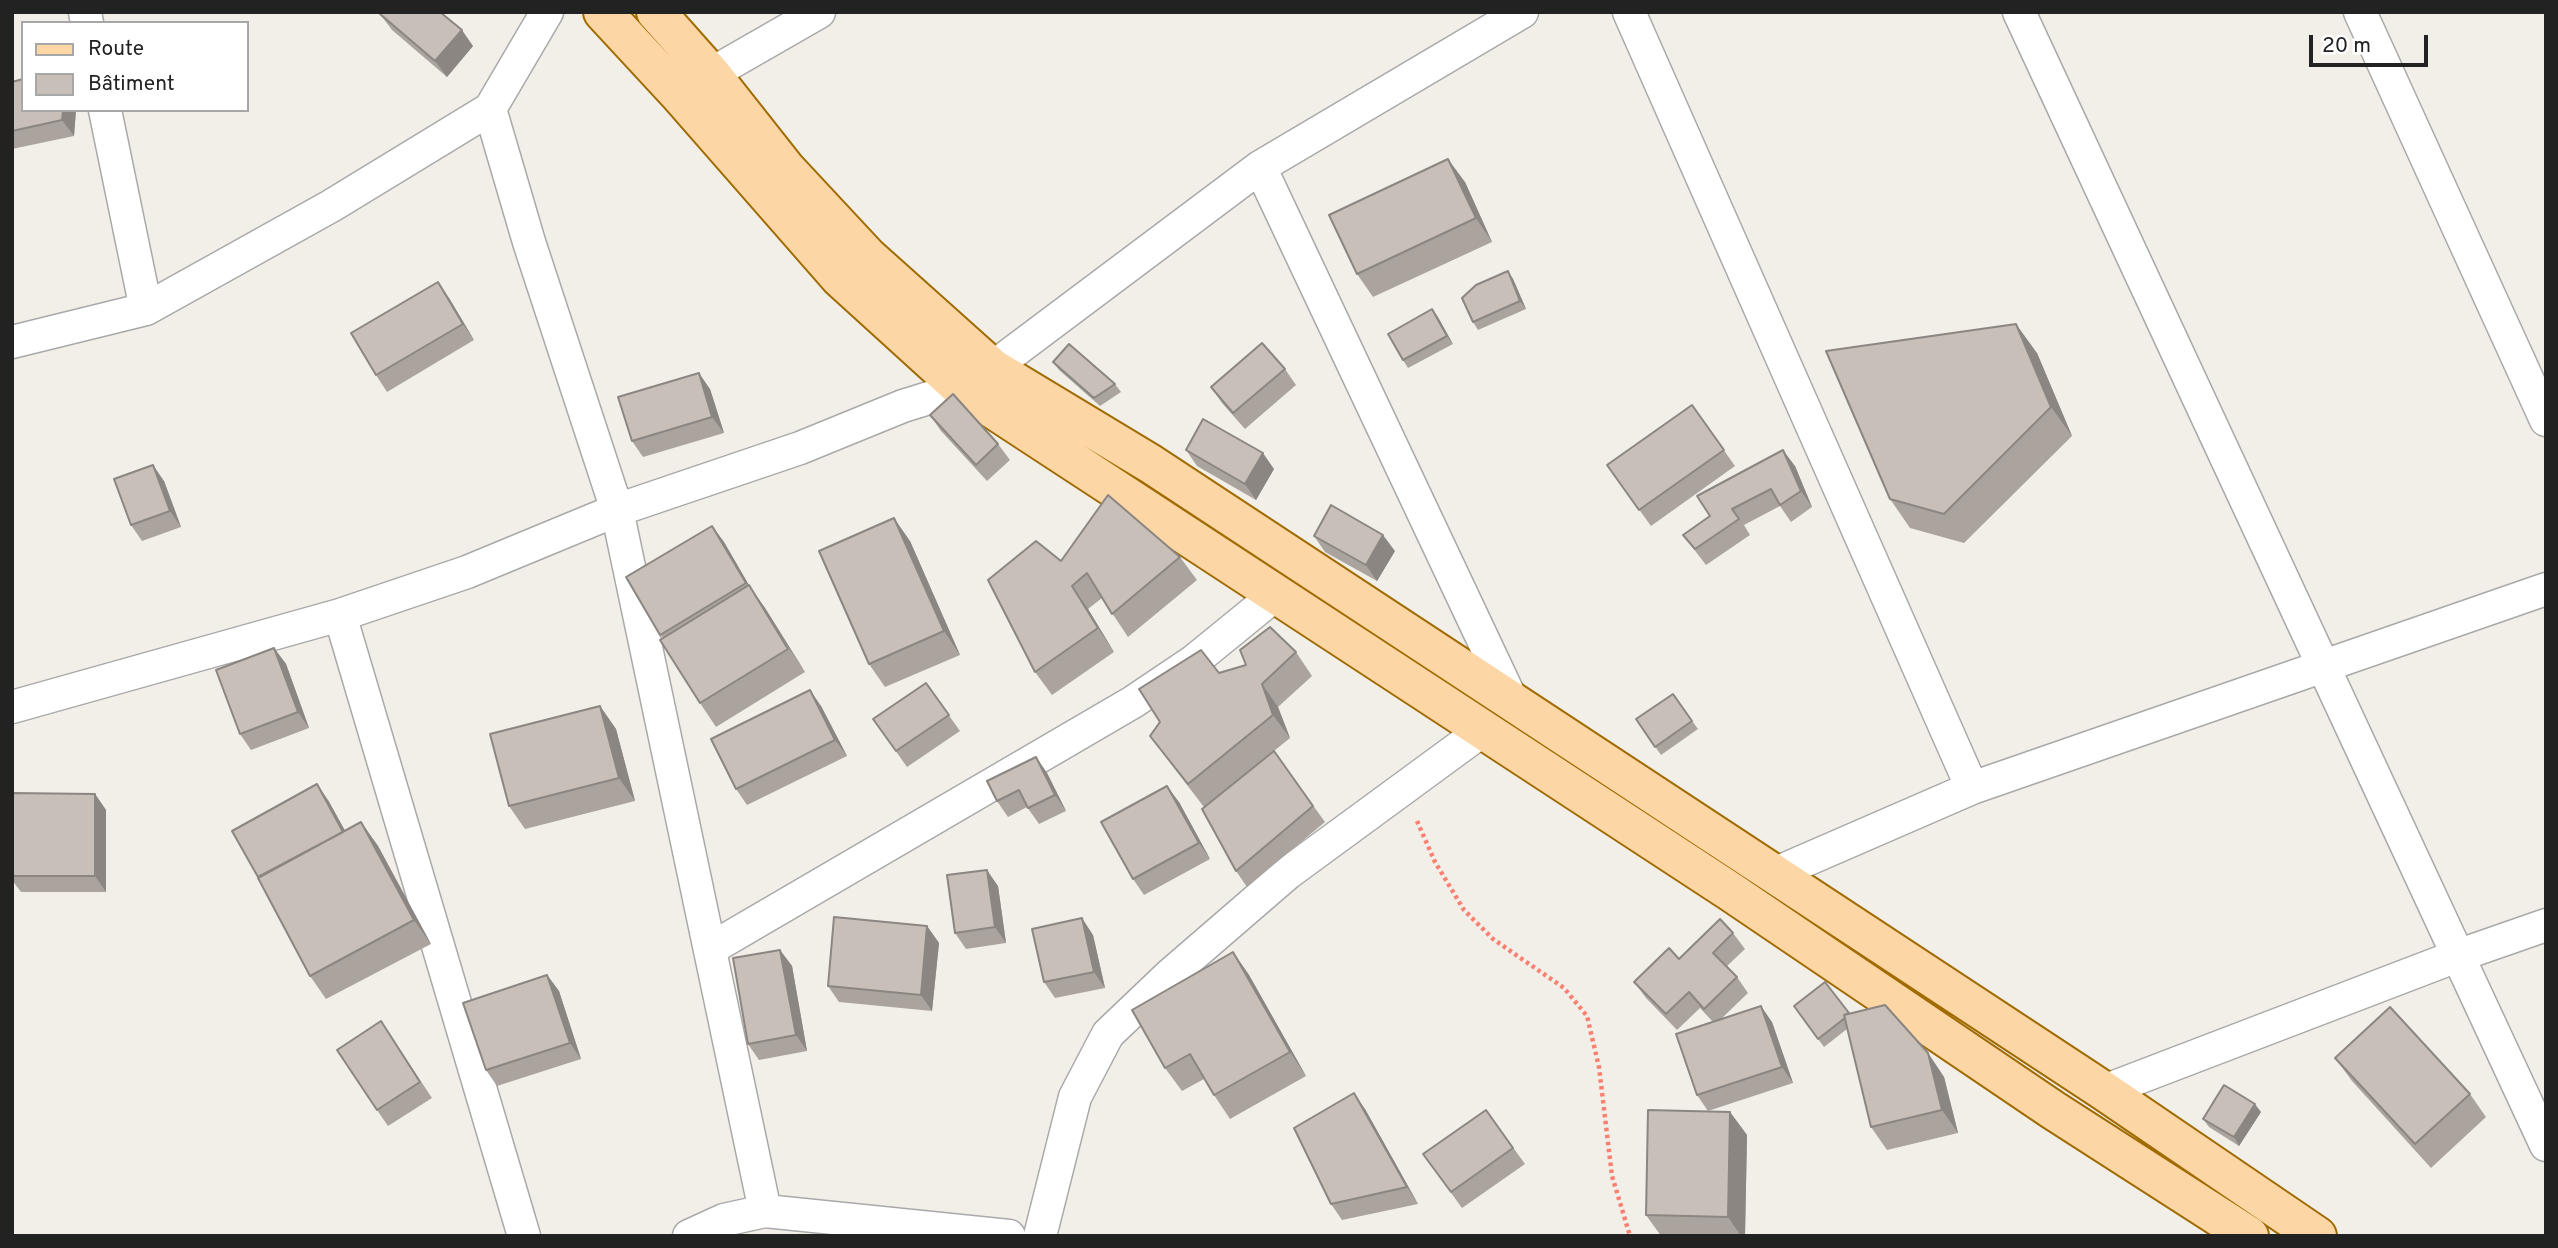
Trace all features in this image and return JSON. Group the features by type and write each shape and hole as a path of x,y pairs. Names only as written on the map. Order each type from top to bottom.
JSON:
{"main road":[{"path":"603,12 678,93 839,278 1275,595 1731,892 2053,1110 2249,1236"},
{"path":"656,12 711,74 786,169 976,378 1151,464 2104,1091 2317,1236"}],"street":[{"path":"12,342 146,309 331,206 490,109 547,12"},
{"path":"711,74 819,12"},
{"path":"12,707 340,615 467,572 617,510 800,448 976,378 1259,167 1522,12"},
{"path":"1629,12 1972,788"},
{"path":"2019,12 2546,1145"},
{"path":"2360,12 2546,420"},
{"path":"490,109 529,242 617,510 765,1211"},
{"path":"105,112 146,309"},
{"path":"1259,167 1512,701"},
{"path":"1774,874 1972,788 2546,589"},
{"path":"710,949 1133,702 1194,661 1275,595"},
{"path":"340,615 524,1236"},
{"path":"1040,1236 1075,1097 1108,1034 1171,974 1288,873 1483,730"},
{"path":"2104,1091 2457,956 2546,925"},
{"path":"689,1236 724,1220 765,1211 1009,1236"}],"path":[{"path":"1403,788 1435,862 1464,910 1493,939 1564,988 1587,1016 1599,1067 1612,1177 1630,1236"}],"building":[{"path":"440,12 462,30 435,61 380,14"},
{"path":"21,80 21,112 63,112 62,120 12,131 12,82"},
{"path":"1448,159 1476,218 1357,274 1329,215"},
{"path":"1508,271 1520,301 1473,322 1462,298 1476,285"},
{"path":"438,282 463,324 376,375 351,333"},
{"path":"1432,309 1447,336 1403,360 1388,334"},
{"path":"2016,324 2051,407 1944,514 1890,499 1826,351"},
{"path":"1262,343 1285,369 1233,413 1211,387"},
{"path":"1069,344 1115,384 1094,398 1053,362"},
{"path":"699,373 712,417 632,441 618,397"},
{"path":"953,394 998,444 976,465 930,415"},
{"path":"1692,405 1724,450 1639,510 1607,465"},
{"path":"1203,419 1263,453 1245,484 1186,450"},
{"path":"1783,450 1801,491 1780,505 1771,489 1732,509 1739,519 1695,549 1683,535 1710,516 1697,496"},
{"path":"153,465 170,511 131,525 114,479"},
{"path":"1108,495 1180,557 1112,614 1087,573 1072,586 1098,628 1035,672 988,580 1036,541 1061,561"},
{"path":"1331,505 1383,535 1366,565 1314,536"},
{"path":"894,518 944,631 869,664 819,551"},
{"path":"712,526 746,583 660,635 626,577"},
{"path":"749,585 788,649 700,703 660,640"},
{"path":"1270,627 1296,652 1262,684 1273,715 1188,784 1150,736 1160,722 1139,689 1201,650 1219,673 1246,665 1240,650"},
{"path":"274,648 298,712 240,734 216,670"},
{"path":"926,683 949,715 896,751 873,719"},
{"path":"810,690 835,740 736,789 711,739"},
{"path":"1673,694 1692,721 1655,747 1636,719"},
{"path":"600,706 619,778 509,806 490,734"},
{"path":"1274,751 1313,806 1236,871 1202,809"},
{"path":"1036,757 1055,795 1028,808 1019,790 997,801 987,781"},
{"path":"317,784 343,832 258,877 232,831"},
{"path":"1167,786 1199,843 1133,879 1101,822"},
{"path":"12,793 95,794 95,876 12,876"},
{"path":"361,822 414,920 310,976 258,878"},
{"path":"987,870 995,927 955,933 947,875"},
{"path":"834,917 927,926 921,995 828,986"},
{"path":"1082,918 1094,972 1044,982 1032,929"},
{"path":"1720,919 1733,933 1713,953 1737,977 1704,1009 1689,992 1666,1014 1634,982 1669,948 1679,959"},
{"path":"780,950 796,1035 748,1044 733,958"},
{"path":"1233,952 1290,1052 1214,1095 1190,1054 1165,1068 1132,1010"},
{"path":"547,975 570,1043 486,1070 463,1003"},
{"path":"1825,982 1849,1013 1818,1039 1794,1006"},
{"path":"1885,1005 1928,1053 1942,1110 1871,1127 1844,1015"},
{"path":"1761,1006 1782,1067 1697,1095 1676,1034"},
{"path":"2390,1007 2470,1094 2415,1144 2335,1058"},
{"path":"381,1021 420,1082 377,1110 337,1050"},
{"path":"2224,1085 2255,1104 2234,1137 2203,1119"},
{"path":"1354,1093 1407,1187 1331,1204 1294,1128"},
{"path":"1486,1110 1513,1148 1451,1192 1423,1154"},
{"path":"1648,1110 1730,1112 1728,1217 1646,1215"}]}
